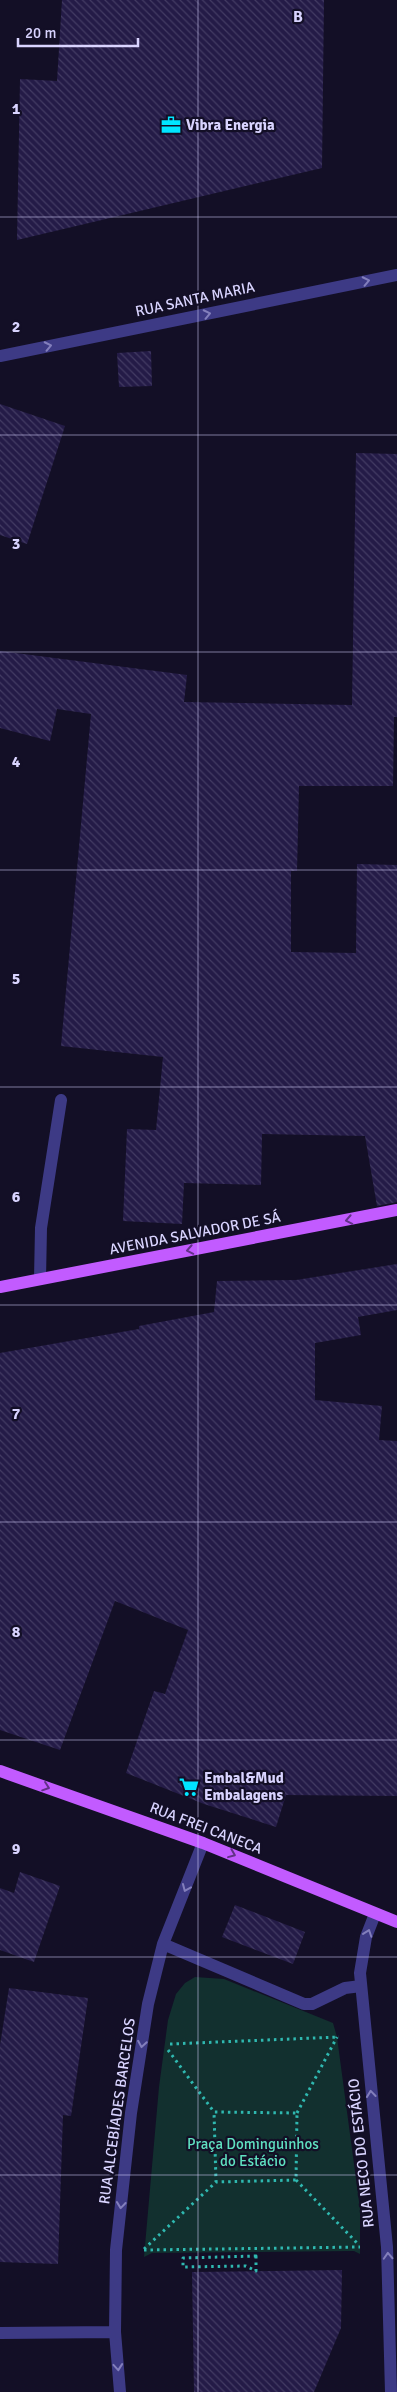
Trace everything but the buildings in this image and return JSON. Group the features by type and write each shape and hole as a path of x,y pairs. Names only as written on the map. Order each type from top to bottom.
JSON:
{"main road":[{"name":"AVENIDA SALVADOR DE SÁ","path":"0,1287 397,1210"},
{"name":"RUA FREI CANECA","path":"0,1771 203,1842 397,1922"}],"street":[{"name":"RUA SANTA MARIA","path":"0,356 397,275"},
{"path":"40,1279 41,1228 61,1100"},
{"name":"RUA ALCEBÍADES BARCELOS","path":"120,2392 115,2332 116,2250 131,2112 148,2004 164,1944 203,1842"},
{"name":"RUA NECO DO ESTÁCIO","path":"376,1914 364,1942 360,1972 364,2037 387,2246 392,2392"},
{"path":"164,1944 304,2004 312,2004 345,1988 361,1986"},
{"path":"0,2333 115,2332"}],"path":[{"path":"337,2037 297,2112 296,2180 361,2246"},
{"path":"216,2182 214,2112 164,2044 364,2037"},
{"path":"214,2112 297,2112"},
{"path":"144,2250 216,2182 296,2180"},
{"path":"116,2250 387,2246"},
{"path":"227,2248 227,2256"},
{"path":"227,2256 256,2256 256,2271 246,2266 182,2267 182,2258 227,2256"}],"green space":[{"name":"Praça Dominguinhos do Estácio","path":"195,1977 224,1979 333,2023 337,2037 360,2209 360,2254 354,2251 152,2253 144,2257 159,2087 168,2020 176,1994 185,1983"}],"place":[{"name":"Vibra Energia","path":"171,125"},
{"name":"Embal&Mud Embalagens","path":"189,1787"}]}
